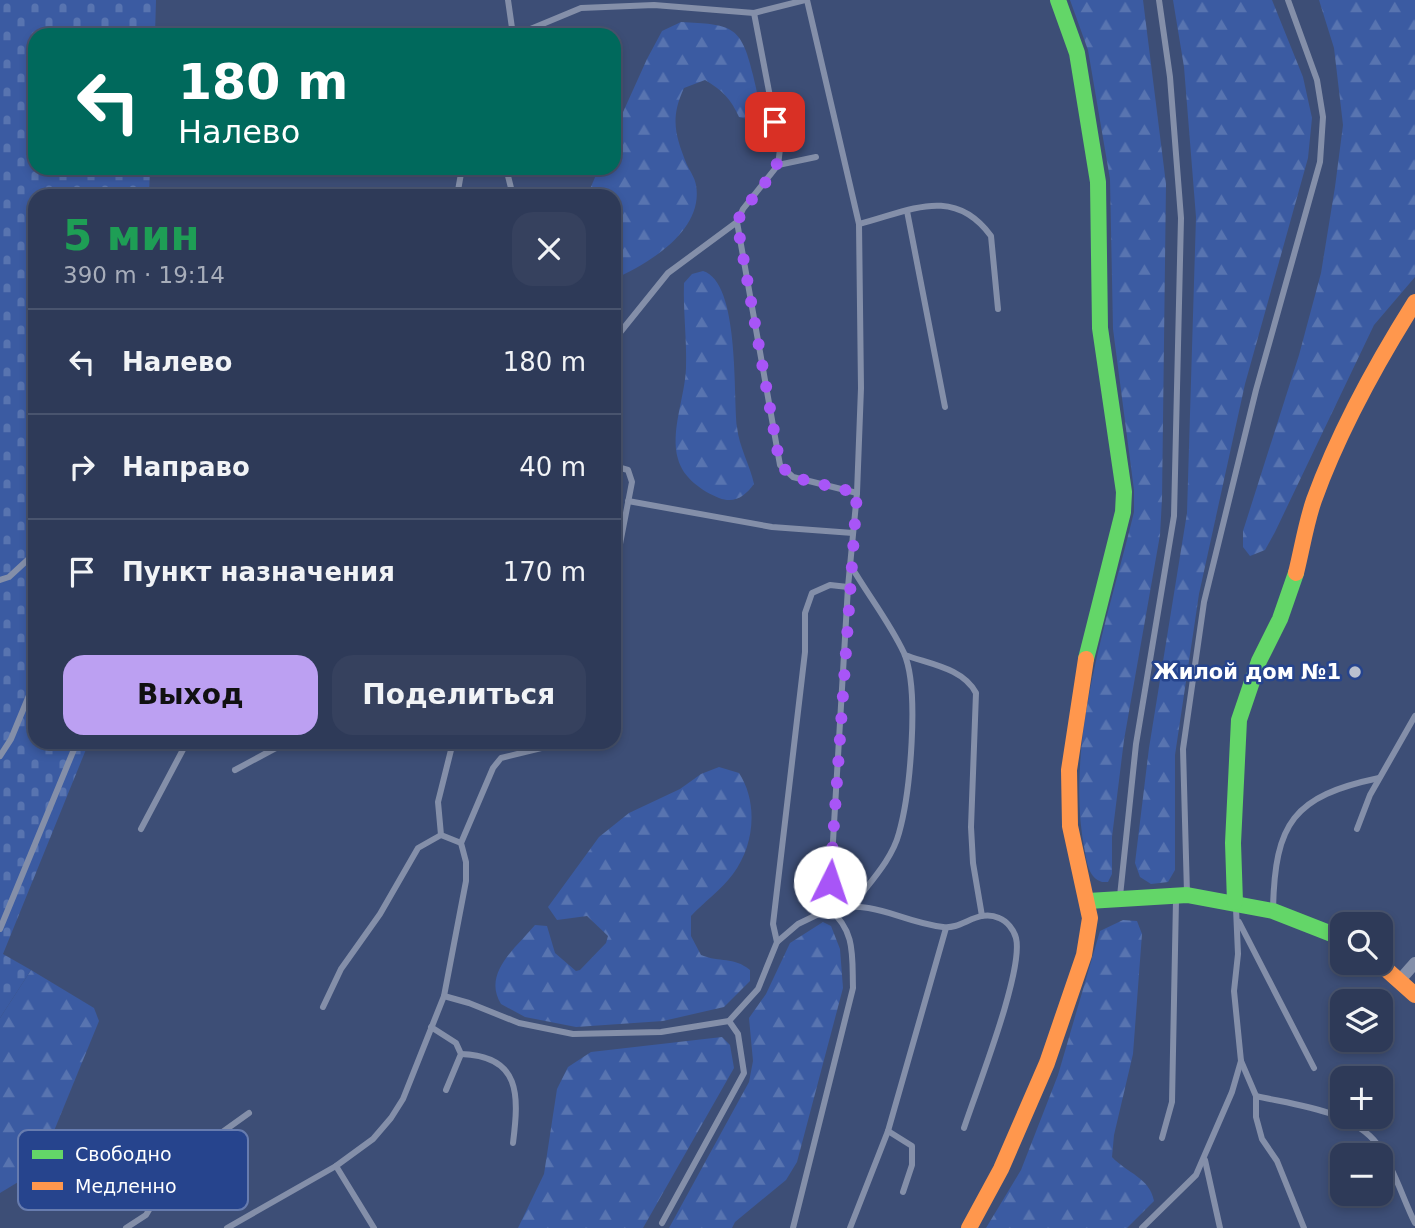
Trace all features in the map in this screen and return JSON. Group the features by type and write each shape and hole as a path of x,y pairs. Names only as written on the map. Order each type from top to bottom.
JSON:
{"main road":[{"path":"969,1228 1001,1169 1047,1063 1084,955 1090,918 1070,826 1069,770 1084,668 1123,512 1124,492 1100,328 1098,182 1077,53 1058,0"},
{"path":"1235,902 1233,842 1239,720 1259,661 1291,588 1313,502 1334,450 1390,341 1415,302"},
{"path":"1088,901 1182,895 1235,902 1273,911 1330,933"},
{"path":"1393,974 1415,995"}],"street":[{"path":"1400,980 1415,963"}],"lane":[{"path":"508,0 514,28"},
{"path":"532,28 581,8 654,5 754,13 806,0 859,224 861,388 857,493 848,587 829,909"},
{"path":"1120,898 1136,744 1174,516 1181,218 1170,77 1159,0"},
{"path":"1162,1138 1172,1102 1182,895 1183,749 1204,602 1256,390 1320,162 1323,117 1317,80 1288,0"},
{"path":"621,331 668,273 737,222 743,209 778,164 780,149 754,13"},
{"path":"778,164 816,157"},
{"path":"859,224 925,204 940,203 956,208 985,229 993,243 998,309"},
{"path":"907,211 945,407"},
{"path":"737,222 780,465 793,477 857,493"},
{"path":"621,468 628,470 632,482 621,538"},
{"path":"628,501 772,527 853,533"},
{"path":"0,580 9,577 28,559"},
{"path":"850,565 905,655 913,695 912,738 899,834 889,855 853,905"},
{"path":"777,942 773,924 805,652 806,613 812,593 830,585 848,587"},
{"path":"905,655 959,674 970,681 976,693 972,863 982,916"},
{"path":"0,756 11,739 28,698"},
{"path":"1357,828 1379,779 1415,716"},
{"path":"0,929 74,749"},
{"path":"141,829 183,749"},
{"path":"235,770 273,749"},
{"path":"441,835 438,802 451,749"},
{"path":"227,1228 336,1166 373,1139 391,1118 403,1099 444,996 466,881 466,862 461,843 493,768 501,758 538,749"},
{"path":"1273,911 1274,865 1290,823 1312,801 1340,787 1379,779"},
{"path":"441,835 461,843"},
{"path":"324,1007 341,970 380,914 418,848 441,835"},
{"path":"1235,902 1238,920 1234,991 1241,1061 1256,1096 1256,1117 1262,1139 1277,1161 1304,1228"},
{"path":"444,996 519,1023 573,1034 661,1032 729,1021 758,989 777,942 798,924 829,909 853,905 875,906 946,928 982,916 999,918 1010,926 1016,938 1016,960 1002,1017 964,1128"},
{"path":"793,1228 853,988 852,950 844,922 829,909"},
{"path":"1238,920 1314,1068"},
{"path":"850,1228 888,1131 946,928"},
{"path":"662,1223 744,1073 738,1034 729,1021"},
{"path":"431,1027 456,1043 461,1054 446,1090"},
{"path":"461,1054 481,1054 494,1059 507,1070 515,1089 513,1143"},
{"path":"1142,1228 1184,1191 1205,1158 1232,1092 1241,1061"},
{"path":"1256,1096 1348,1120 1364,1131 1378,1146 1415,1223"},
{"path":"225,1130 249,1113"},
{"path":"888,1131 912,1146 912,1165 903,1192"},
{"path":"1205,1158 1220,1228"},
{"path":"336,1166 373,1228"},
{"path":"126,1228 148,1210"}],"green space":[{"path":"0,0 156,0 155,28 28,28 28,175 150,175 149,189 28,189 28,749 86,749 3,954 31,970 0,1018"},
{"path":"1070,0 1143,0 1166,184 1160,535 1124,740 1112,837 1112,874 1108,882 1098,880 1089,870 1080,811 1080,768 1092,680 1134,512 1134,490 1113,329 1110,179 1088,50"},
{"path":"1173,0 1272,0 1303,77 1312,118 1308,158 1245,384 1199,594 1175,755 1175,870 1168,882 1151,884 1140,877 1135,863 1149,748 1187,513 1196,217 1184,67"},
{"path":"1319,0 1415,0 1415,277 1374,325 1275,532 1265,550 1250,556 1243,547 1243,531 1299,355 1321,273 1343,125 1334,48"},
{"path":"681,22 722,26 738,36 744,45 753,75 758,101 757,118 750,120 739,117 725,96 705,80 684,88 677,108 676,127 683,154 696,185 692,216 672,243 643,264 621,275 621,189 590,189 596,175 621,175 621,117 662,31"},
{"path":"703,271 715,280 729,317 737,427 754,484 743,495 730,500 719,498 694,483 680,466 676,448 686,368 684,283 692,274"},
{"path":"719,767 739,773 745,784 751,810 750,837 733,874 691,916 691,936 701,955 744,966 750,970 750,981 724,1007 663,1021 576,1027 525,1017 501,1004 496,993 498,971 535,925 547,926 555,953 576,971 606,943 608,936 587,916 557,920 548,907 599,837 629,813"},
{"path":"1123,920 1137,921 1142,934 1133,1054 1114,1135 1112,1157 1143,1181 1152,1193 1154,1201 1127,1228 986,1228 1021,1170 1058,1075 1100,931"},
{"path":"823,922 831,926 840,949 843,988 797,1162 786,1180 735,1222 732,1228 669,1228 749,1082 753,1061 749,1018 766,994 790,943"},
{"path":"31,970 94,1008 99,1021 54,1130 18,1130 18,1182 0,1193 0,1018"},
{"path":"722,1037 730,1045 734,1068 643,1228 518,1228 544,1174 557,1089 568,1067 591,1052"}],"traffic: fast":[{"path":"1058,0 1077,53 1098,182 1100,328 1124,492 1123,512 1086,659"},
{"path":"1235,902 1233,843 1239,720 1259,661 1280,619 1296,573"},
{"path":"1088,901 1187,895 1273,911 1330,933"}],"traffic: slow":[{"path":"1296,573 1311,509 1324,474 1372,374 1415,302"},
{"path":"969,1228 1001,1169 1047,1063 1084,955 1090,918 1070,826 1069,770 1086,659"},
{"path":"1393,975 1415,995"}],"place":[{"name":"Жилой дом №1","path":"1355,672"}],"route":[{"path":"775,122 780,149 778,164 743,209 737,222 780,465 793,477 857,493 848,587 830,882"}]}
